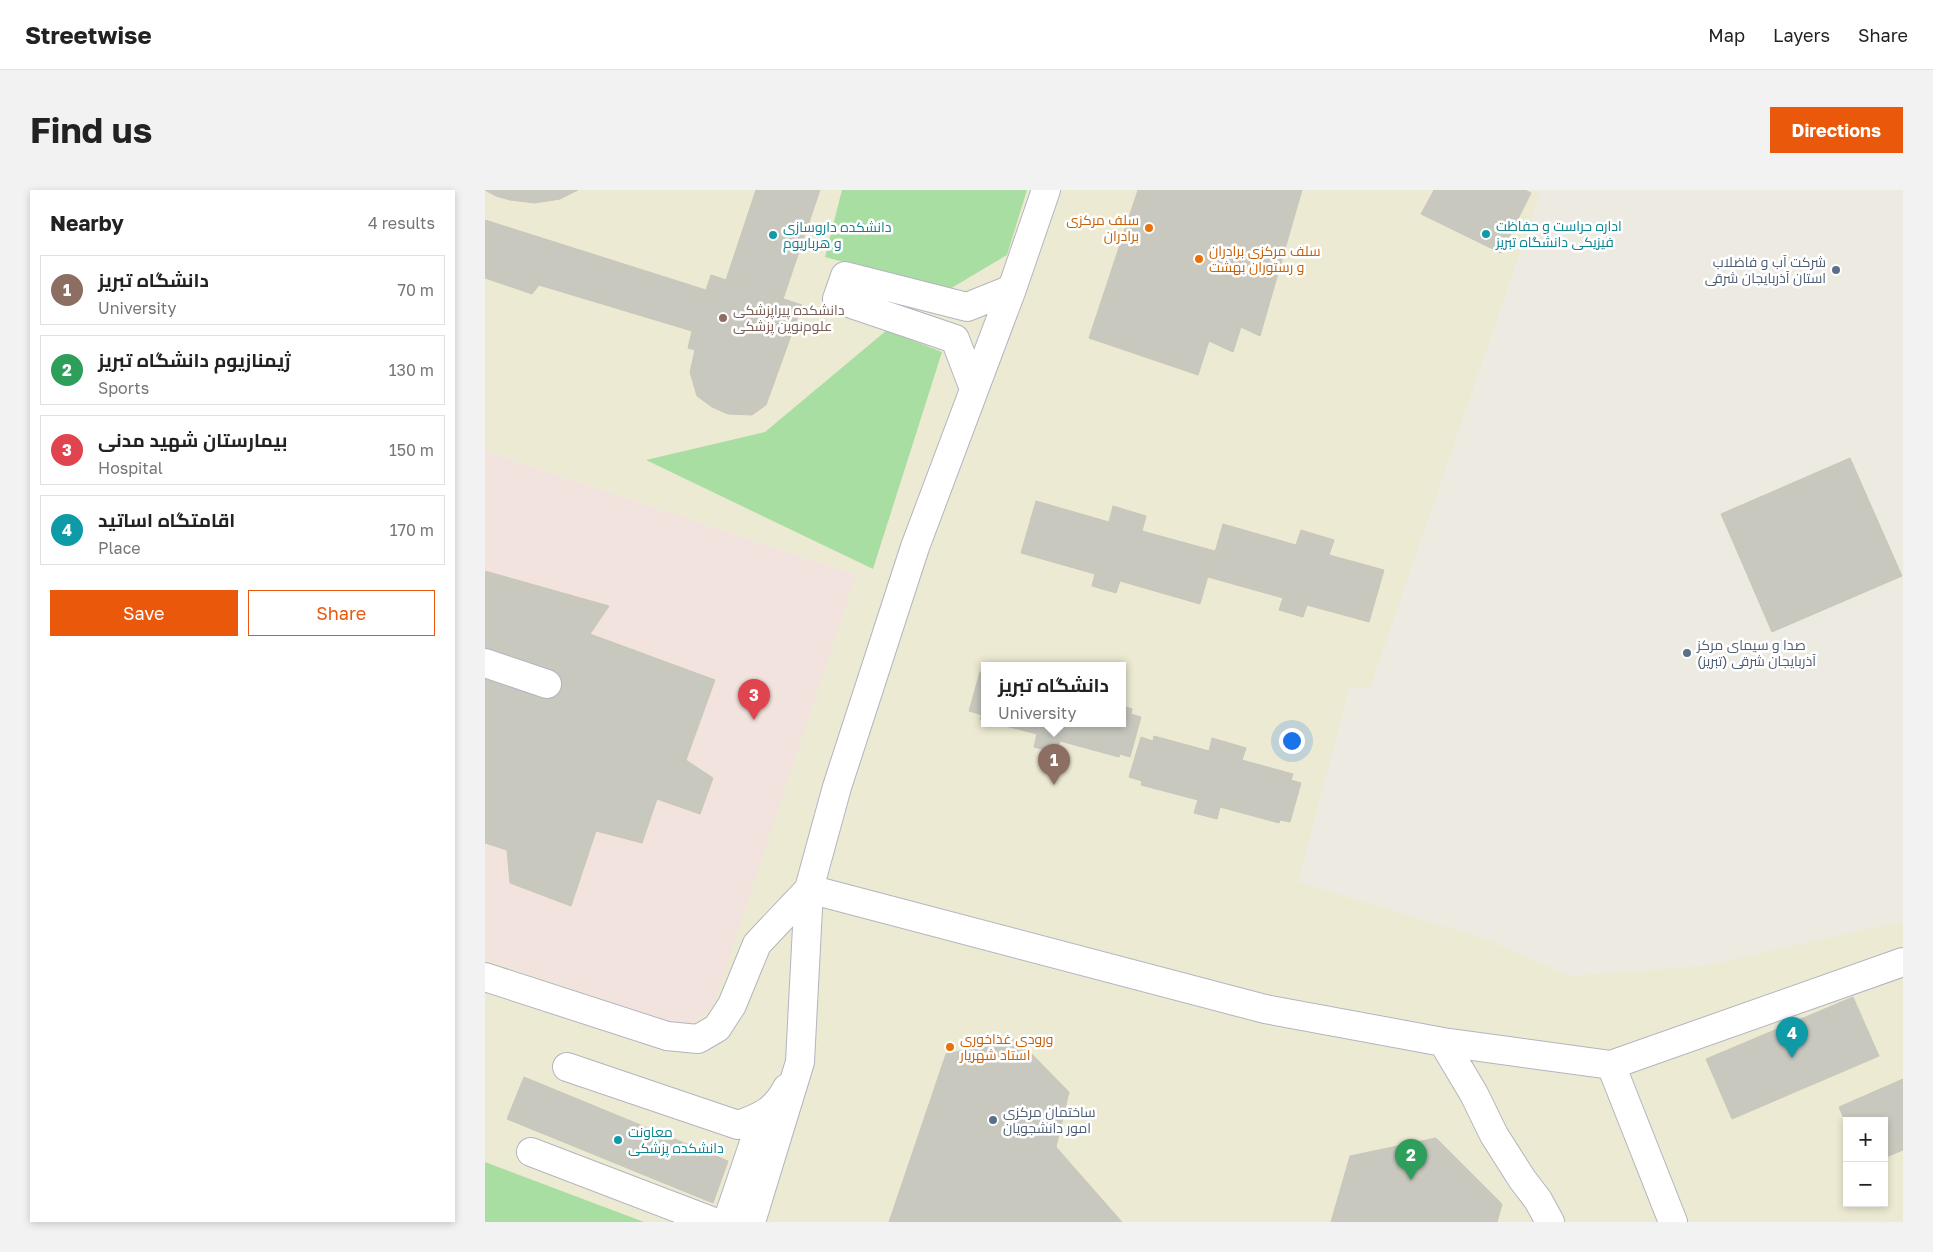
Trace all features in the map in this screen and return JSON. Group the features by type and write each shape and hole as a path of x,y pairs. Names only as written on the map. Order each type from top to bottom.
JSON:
{"street":[{"path":"751,1222 800,1062 809,889 837,787 915,547 1012,289 1046,190"},
{"path":"974,389 955,339 837,300 845,276 967,307 1012,289"},
{"path":"485,663 547,684"},
{"path":"485,977 667,1036 698,1039 717,1028 727,1012 757,944 809,889"},
{"path":"809,889 1265,1009 1443,1042 1611,1065 1903,962"},
{"path":"1443,1042 1474,1094 1494,1135 1538,1200 1550,1222"},
{"path":"567,1067 738,1125 763,1116 781,1099 800,1062"},
{"path":"1611,1065 1673,1222"},
{"path":"727,1222 763,1116"},
{"path":"531,1152 714,1222"}],"shaded area":[{"path":"485,190 1532,190 1540,194 1370,688 1349,688 1298,882 1486,939 1569,976 1704,966 1903,921 1903,1222 485,1222 485,959 687,1027 712,1006 856,575 485,451"},
{"path":"485,451 856,575 713,1006 687,1027 485,959 485,843 507,850 510,883 571,906 596,831 642,843 657,799 699,813 713,778 686,760 715,680 590,634 609,606 485,571"}],"green space":[{"path":"842,190 1027,190 1007,255 948,290 825,257"},
{"path":"887,330 942,352 873,569 646,460 765,432"},
{"path":"485,1162 644,1222 485,1222"}],"building":[{"path":"485,190 578,190 560,199 535,203 510,200"},
{"name":"دانشکده داروسازی و هرباریوم","path":"756,190 820,190 783,299 726,280"},
{"name":"سلف مرکزی برادران و رستوران بهشت","path":"1138,190 1302,190 1260,336 1241,327 1233,352 1209,341 1198,375 1089,338"},
{"name":"اداره حراست و حفاظت فیزیکی دانشگاه تبریز","path":"1434,190 1525,190 1531,193 1501,253 1421,214"},
{"name":"دانشکده پیراپزشکی علوم‌نوین پزشکی","path":"485,220 706,290 711,275 802,305 766,405 752,415 728,414 712,407 697,396 690,372 695,350 688,348 692,331 539,285 532,294 485,278"},
{"path":"1850,458 1902,576 1772,632 1721,514"},
{"path":"1036,501 1109,522 1113,506 1146,516 1142,531 1215,551 1200,604 1120,581 1116,593 1092,586 1095,574 1021,553"},
{"path":"1223,524 1296,545 1301,530 1334,540 1329,555 1384,570 1369,622 1307,605 1303,617 1279,610 1283,598 1208,577"},
{"path":"485,571 609,606 590,634 715,680 686,760 713,778 700,814 657,799 642,843 596,831 571,906 510,883 507,850 485,843"},
{"path":"980,672 981,672 981,715 969,711"},
{"path":"1126,707 1132,709 1131,714 1141,717 1130,757 1120,754 1119,757 1060,741 1056,753 1034,747 1037,734 1010,727 1126,727"},
{"path":"1154,736 1209,751 1212,738 1246,748 1242,760 1293,774 1291,780 1301,783 1290,822 1280,820 1279,823 1220,807 1217,819 1194,813 1198,800 1141,785 1142,781 1129,777 1141,737 1153,741"},
{"path":"1853,997 1879,1056 1732,1119 1706,1059"},
{"name":"ساختمان مرکزی امور دانشجویان","path":"1017,1039 1069,1092 1056,1147 1122,1222 889,1222 946,1054"},
{"name":"معاونت دانشکده پزشکی","path":"524,1077 728,1161 713,1203 507,1119"},
{"path":"1903,1079 1903,1150 1888,1156 1888,1117 1843,1117 1839,1107"},
{"path":"1436,1138 1502,1204 1497,1222 1331,1222 1350,1156"}],"place":[{"name":"سلف مرکزی برادران","path":"1149,228"},
{"name":"اداره حراست و حفاظت فیزیکی دانشگاه تبریز","path":"1486,234"},
{"name":"دانشکده داروسازی و هرباریوم","path":"773,235"},
{"name":"سلف مرکزی برادران و رستوران بهشت","path":"1199,259"},
{"name":"شرکت آب و فاضلاب استان آذربایجان شرقی","path":"1836,270"},
{"name":"دانشکده پیراپزشکی علوم‌نوین پزشکی","path":"723,318"},
{"name":"صدا و سیمای مرکز آذربایجان شرقی (تبریز)","path":"1687,653"},
{"name":"بیمارستان شهید مدنی","path":"754,720"},
{"name":"دانشگاه تبریز","path":"1054,785"},
{"name":"ورودی غذاخوری استاد شهریار","path":"950,1047"},
{"name":"اقامتگاه اساتید","path":"1792,1058"},
{"name":"ساختمان مرکزی امور دانشجویان","path":"993,1120"},
{"name":"معاونت دانشکده پزشکی","path":"618,1140"},
{"name":"ژیمنازیوم دانشگاه تبریز","path":"1411,1180"}]}
